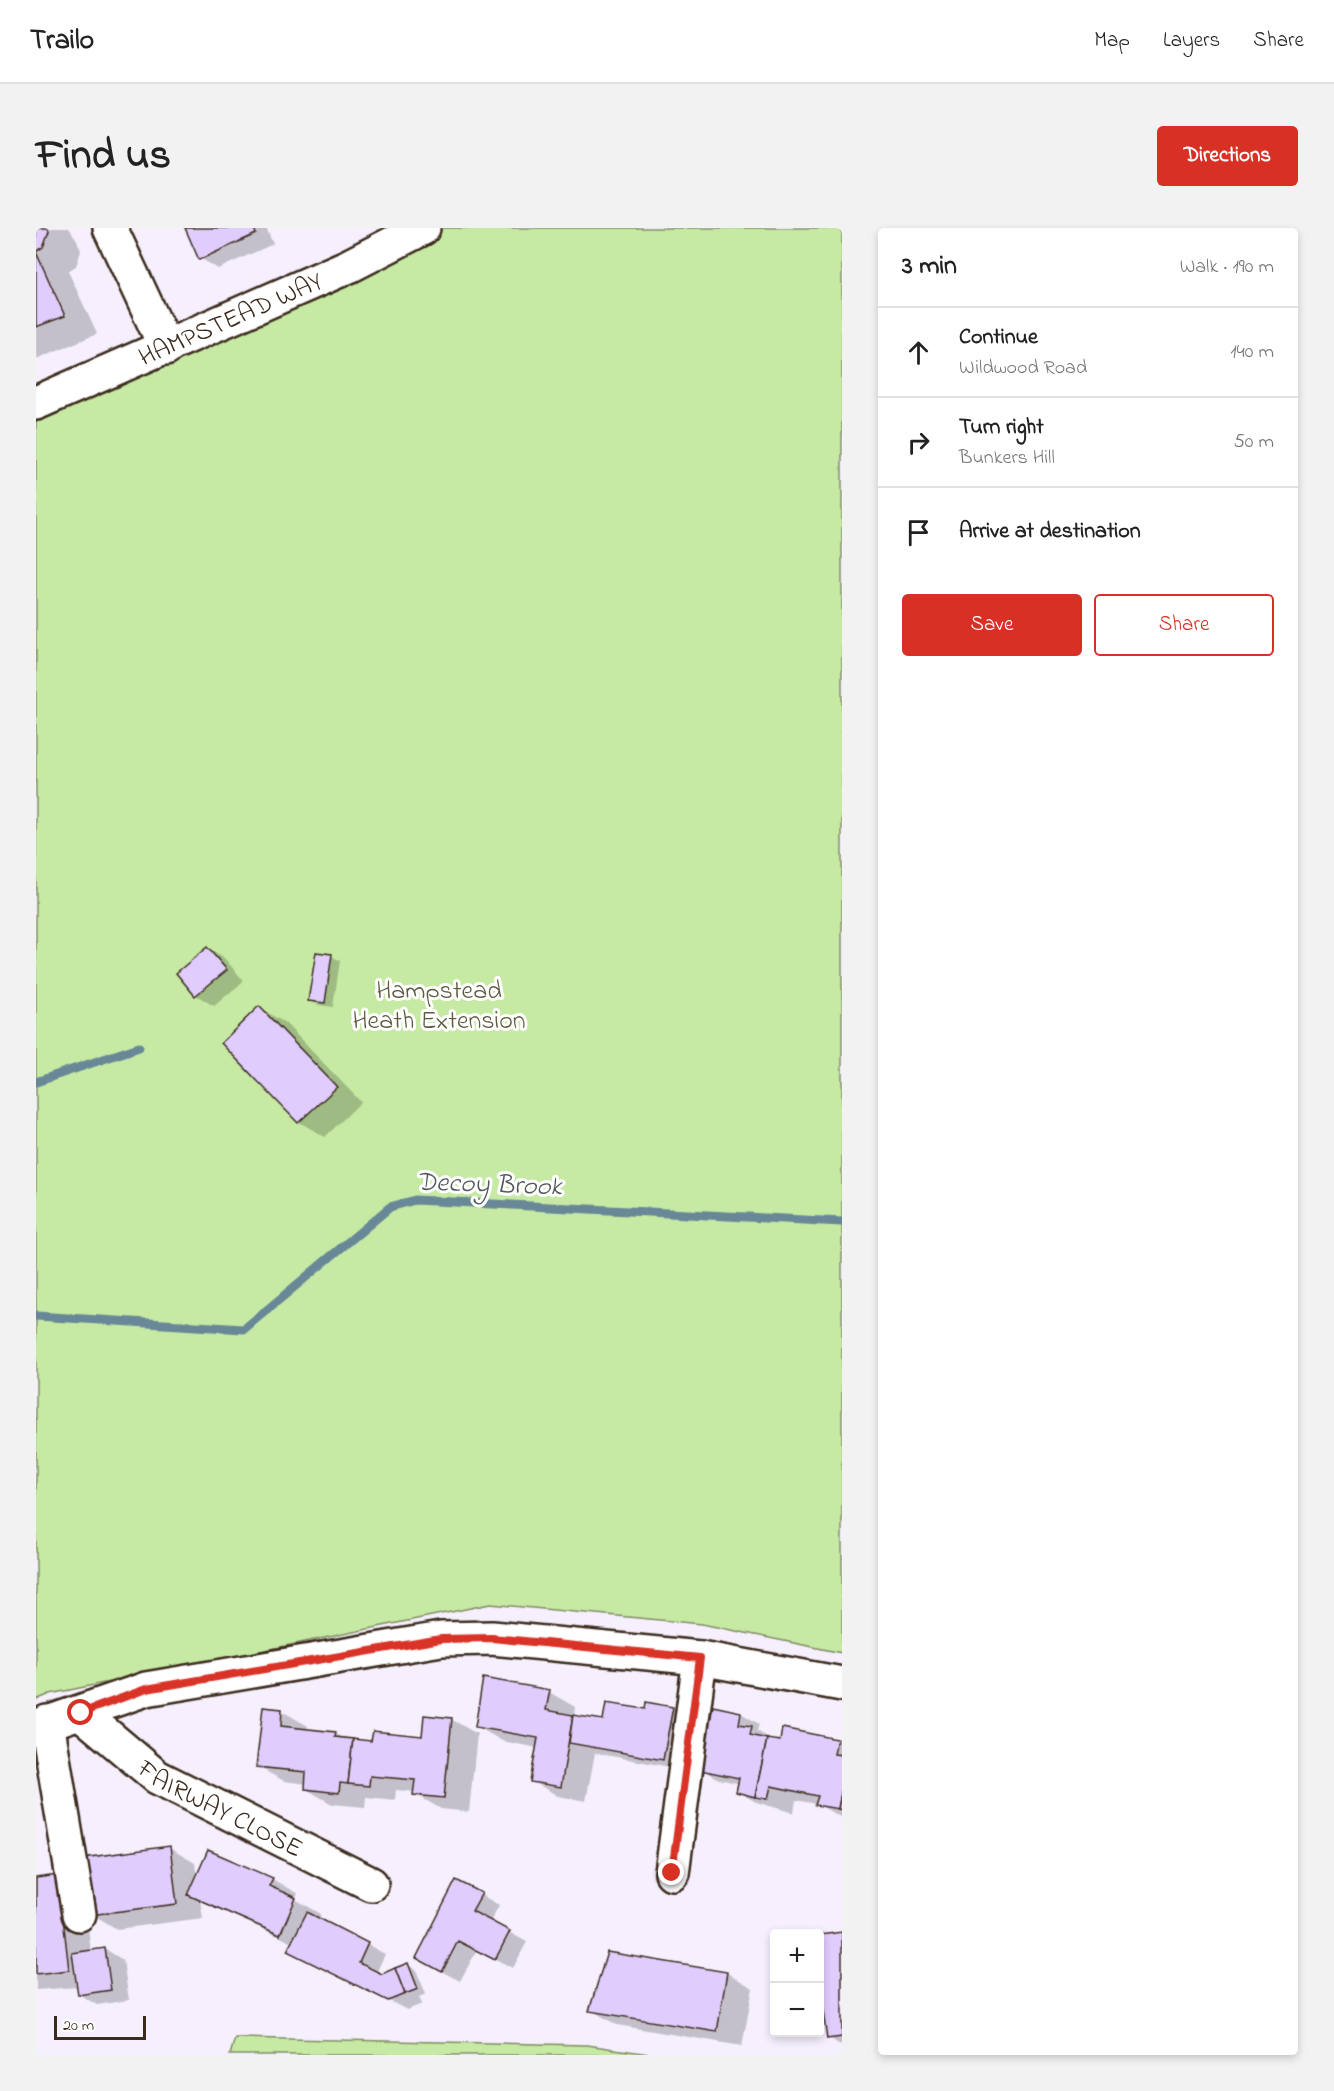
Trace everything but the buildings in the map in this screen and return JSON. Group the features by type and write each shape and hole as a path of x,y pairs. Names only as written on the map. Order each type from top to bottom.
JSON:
{"street":[{"path":"110,228 166,348"},
{"name":"HAMPSTEAD WAY","path":"36,404 349,266 423,228"},
{"path":"79,1914 41,1725 146,1689 441,1639 492,1638 700,1658 842,1684"},
{"path":"672,1873 700,1658"},
{"name":"FAIRWAY CLOSE","path":"81,1713 157,1778 371,1884"}],"green space":[{"name":"Hampstead Heath Extension","path":"425,228 842,228 842,1653 702,1624 490,1604 50,1694 36,1700 36,404"},
{"path":"235,2038 587,2045 656,2055 230,2055"}],"waterway":[{"path":"36,1082 139,1047"},
{"name":"Decoy Brook","path":"36,1316 244,1329 390,1207 415,1200 842,1222"}],"route":[{"path":"81,1713 146,1689 441,1639 492,1638 700,1658 672,1873"}]}
